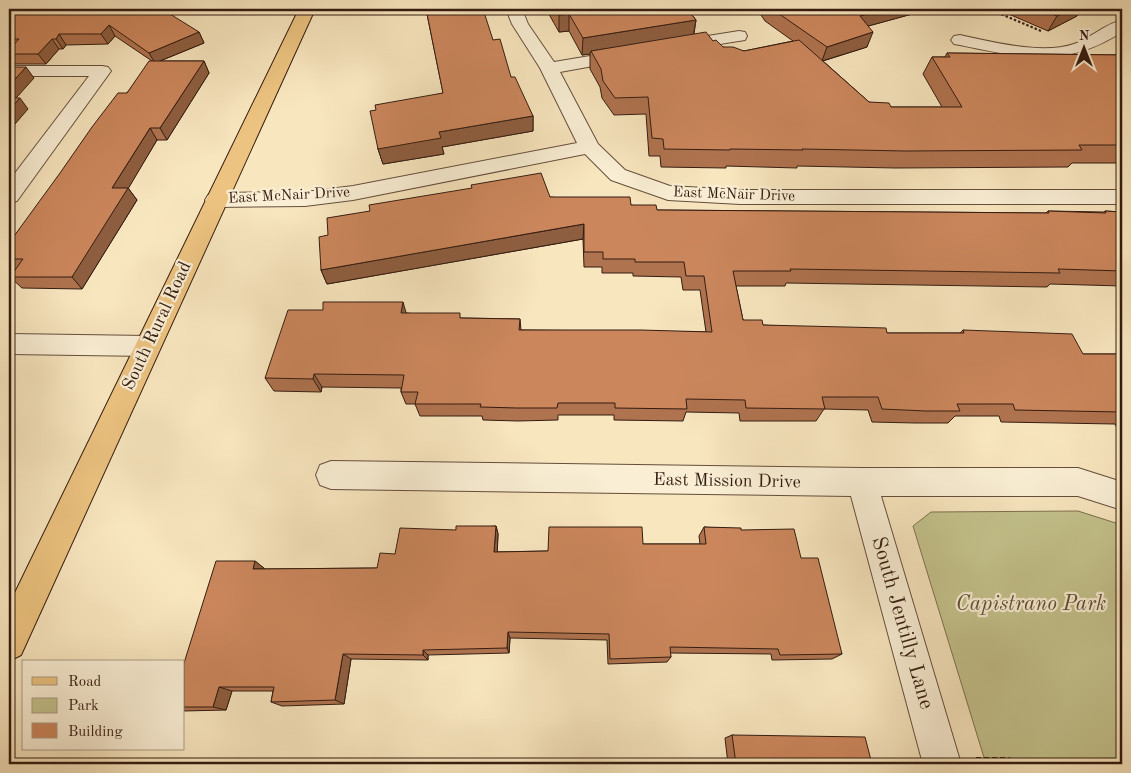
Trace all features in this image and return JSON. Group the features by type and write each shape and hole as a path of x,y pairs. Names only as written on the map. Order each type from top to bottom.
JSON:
{"main road":[{"name":"South Rural Road","path":"9,643 307,9"}],"street":[{"path":"514,9 520,24 549,68 589,147"},
{"path":"960,40 1016,51 1071,50 1100,39 1122,25"},
{"path":"663,49 739,36"},
{"path":"549,68 644,52"},
{"path":"9,71 102,71 9,196"},
{"name":"East McNair Drive","path":"216,200 305,198 353,193 589,147 618,175 668,193 740,197 1122,197"},
{"path":"9,344 148,346"},
{"name":"East Mission Drive","path":"330,475 862,482 1078,482 1122,496"},
{"name":"South Jentilly Lane","path":"862,482 942,762"}],"path":[{"path":"989,9 1040,30 1071,50"},
{"path":"942,762 1006,759 1037,764"}],"green space":[{"name":"Capistrano Park","path":"1078,511 1122,525 1122,764 986,764 913,526 931,512"}],"building":[{"path":"9,9 162,9 199,32 149,53 109,25 101,34 59,34 56,39 52,39 38,54 9,54 9,50 19,39 9,39"},
{"path":"426,9 483,9 493,40 500,39 511,77 515,77 533,116 439,132 441,138 378,149 370,111 376,110 375,105 443,93"},
{"path":"556,9 687,9 696,20 583,38 569,14 559,15"},
{"path":"772,9 885,9 860,16 873,32 827,47"},
{"path":"1039,9 1072,9 1057,16"},
{"path":"706,32 713,41 716,40 723,47 733,47 744,51 799,40 869,102 889,103 891,107 962,107 932,57 950,57 947,53 1122,55 1122,145 1079,145 1082,150 664,149 663,139 652,138 648,97 615,98 603,81 601,69 591,51"},
{"path":"149,61 204,61 160,128 150,128 112,188 128,188 72,277 10,277 23,259 9,259 9,243 118,93 127,93"},
{"path":"9,67 26,67 9,86"},
{"path":"9,98 20,98 9,110"},
{"path":"541,173 550,197 630,197 631,205 656,205 657,210 1122,212 1122,271 1058,269 1060,273 790,269 791,271 733,271 743,320 762,320 763,325 886,328 887,333 964,333 963,330 1072,334 1083,354 1122,354 1122,412 1015,410 1013,404 957,404 960,411 882,409 878,397 822,397 825,409 746,408 745,400 686,399 687,409 615,408 615,403 558,403 557,408 480,407 481,404 415,404 418,392 401,392 404,375 314,374 313,379 265,378 288,310 323,310 323,302 403,302 401,313 460,313 460,318 520,319 519,330 712,332 704,276 686,276 684,262 635,262 635,259 603,259 603,252 584,252 584,224 321,270 319,237 328,235 327,218 370,211 369,205 472,188 471,185"},
{"path":"456,526 496,526 494,552 548,551 549,527 642,527 643,544 706,544 704,527 741,528 741,530 794,529 801,558 818,558 842,654 780,655 778,649 670,647 671,657 610,659 609,634 508,632 507,648 423,650 423,655 343,654 335,700 271,702 274,687 219,687 213,707 185,707 185,660 216,561 255,561 253,569 377,568 380,553 395,554 400,528 456,530"},
{"path":"732,735 865,737 872,764 736,764"}]}
